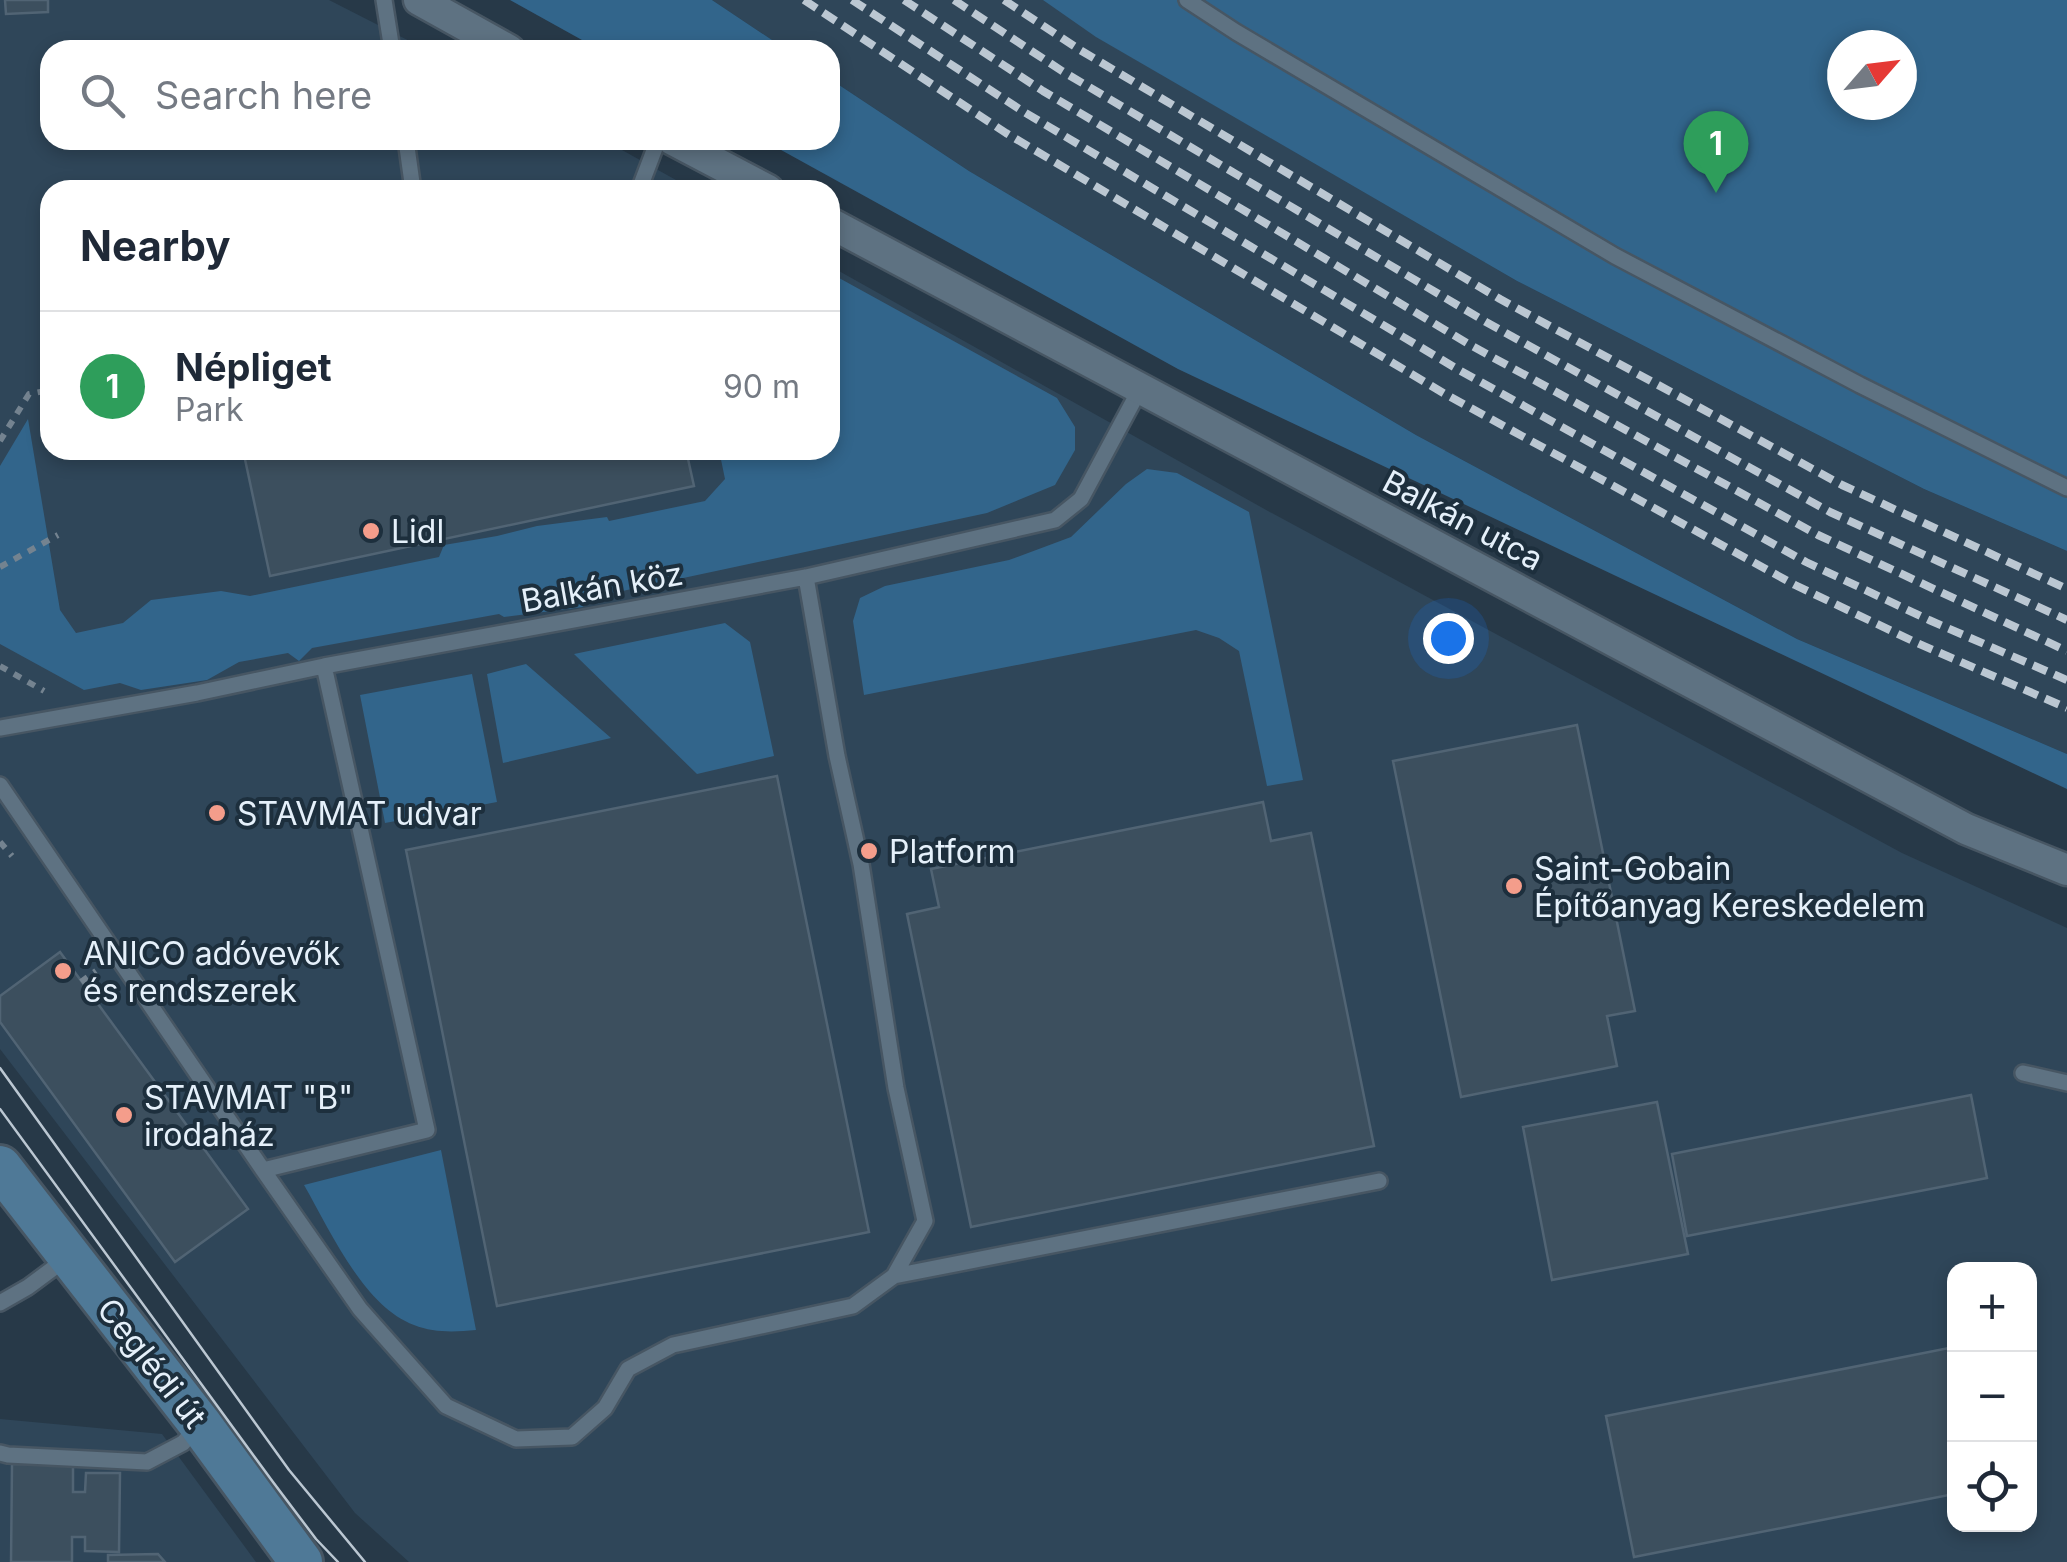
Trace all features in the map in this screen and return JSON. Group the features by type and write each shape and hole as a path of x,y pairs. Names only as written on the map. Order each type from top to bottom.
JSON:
{"street":[{"path":"419,0 492,40"},
{"path":"692,150 749,180"},
{"name":"Balkán utca","path":"840,228 1966,829 2067,870"},
{"name":"Ceglédi út","path":"0,1167 200,1424 301,1562"}],"lane":[{"path":"384,0 390,40"},
{"path":"1187,0 1614,256 2067,488"},
{"path":"407,150 411,180"},
{"path":"643,180 654,150"},
{"name":"Balkán köz","path":"0,728 806,578 1055,520 1081,499 1141,387"},
{"path":"0,785 360,1309 446,1406 516,1438 572,1436 605,1408 628,1369 672,1345 853,1306 894,1276 925,1220 896,1088 860,864 836,756 806,578"},
{"path":"263,1170 427,1130 324,666"},
{"path":"2023,1073 2067,1084"},
{"path":"894,1276 1378,1181"},
{"path":"0,1304 69,1256"},
{"path":"0,1452 148,1462 183,1443 200,1424"}],"path":[{"path":"0,441 30,394 40,392"},
{"path":"0,567 58,535"},
{"path":"82,982 97,970"}],"shaded area":[{"path":"0,0 329,0 407,40 40,40 40,150 622,150 676,180 40,180 40,460 840,460 840,272 1268,511 1902,853 2067,928 2067,1562 409,1562 355,1513 0,1049"},
{"path":"510,0 712,0 772,40 582,40"},
{"path":"712,0 1123,0 1097,37 1517,281 1924,489 2067,551 2067,754 1797,639 1416,435 969,171 840,86 840,40 772,40"},
{"path":"1043,0 2067,0 2067,551 1924,489 1517,281 1096,37"},
{"path":"840,86 969,171 1416,435 1797,639 2067,754 2067,789 1178,369 781,150 840,150"},
{"path":"840,279 1057,398 1075,427 1075,450 1055,485 987,513 585,599 583,607 504,617 499,614 312,648 299,661 288,653 239,662 207,680 141,690 120,683 84,690 0,644 0,466 28,419 60,610 76,633 123,623 151,600 221,591 250,596 439,557 444,545 537,526 607,517 609,521 705,501 725,479 721,460 840,460"},
{"path":"1147,469 1177,473 1249,512 1303,780 1267,786 1239,651 1196,630 864,695 853,621 860,598 885,586 1009,560 1071,537"},
{"path":"725,623 750,642 774,756 697,774 574,654"},
{"path":"526,664 611,738 503,763 487,674"},
{"path":"472,674 497,802 385,823 360,695"},
{"path":"441,1150 476,1330 422,1328 379,1301 350,1265 304,1185"},
{"path":"0,1419 162,1434 256,1562 0,1562"}],"building":[{"path":"5,0 48,0 48,12 6,14"},
{"name":"Lidl","path":"245,460 688,460 694,486 270,576"},
{"name":"Saint-Gobain Építőanyag Kereskedelem","path":"1577,725 1635,1011 1607,1016 1617,1066 1461,1097 1393,761"},
{"path":"777,776 869,1232 497,1306 406,850"},
{"path":"1263,802 1271,841 1311,833 1374,1146 971,1227 907,914 939,907 931,869"},
{"name":"STAVMAT \"B\" irodaház","path":"60,952 248,1209 175,1262 0,1022 0,996"},
{"path":"1971,1095 1987,1178 1687,1236 1672,1154"},
{"path":"1657,1102 1688,1254 1552,1280 1523,1127"},
{"path":"1947,1348 1947,1495 1634,1557 1606,1416"},
{"path":"12,1464 73,1464 73,1492 85,1492 86,1473 120,1473 119,1552 85,1551 85,1537 72,1537 72,1562 11,1562"},
{"path":"158,1554 165,1562 108,1562 108,1555"}],"tram line":[{"path":"0,1068 289,1470 365,1562"},
{"path":"0,1109 273,1482 338,1562"}],"railway":[{"path":"804,0 1006,133 1445,394 1795,585 2067,708"},
{"path":"852,0 1024,112 1459,370 1806,562 2067,680"},
{"path":"904,0 1043,91 1472,346 1818,535 2067,651"},
{"path":"954,0 1062,71 1486,322 1830,512 2067,620"},
{"path":"1004,0 1080,50 1500,299 1842,485 2067,589"}],"place":[{"name":"Népliget","path":"1716,193"},
{"name":"Lidl","path":"371,531"},
{"name":"STAVMAT udvar","path":"217,813"},
{"name":"Platform","path":"869,851"},
{"name":"Saint-Gobain Építőanyag Kereskedelem","path":"1514,886"},
{"name":"ANICO adóvevők és rendszerek","path":"63,971"},
{"name":"STAVMAT \"B\" irodaház","path":"124,1115"}]}
